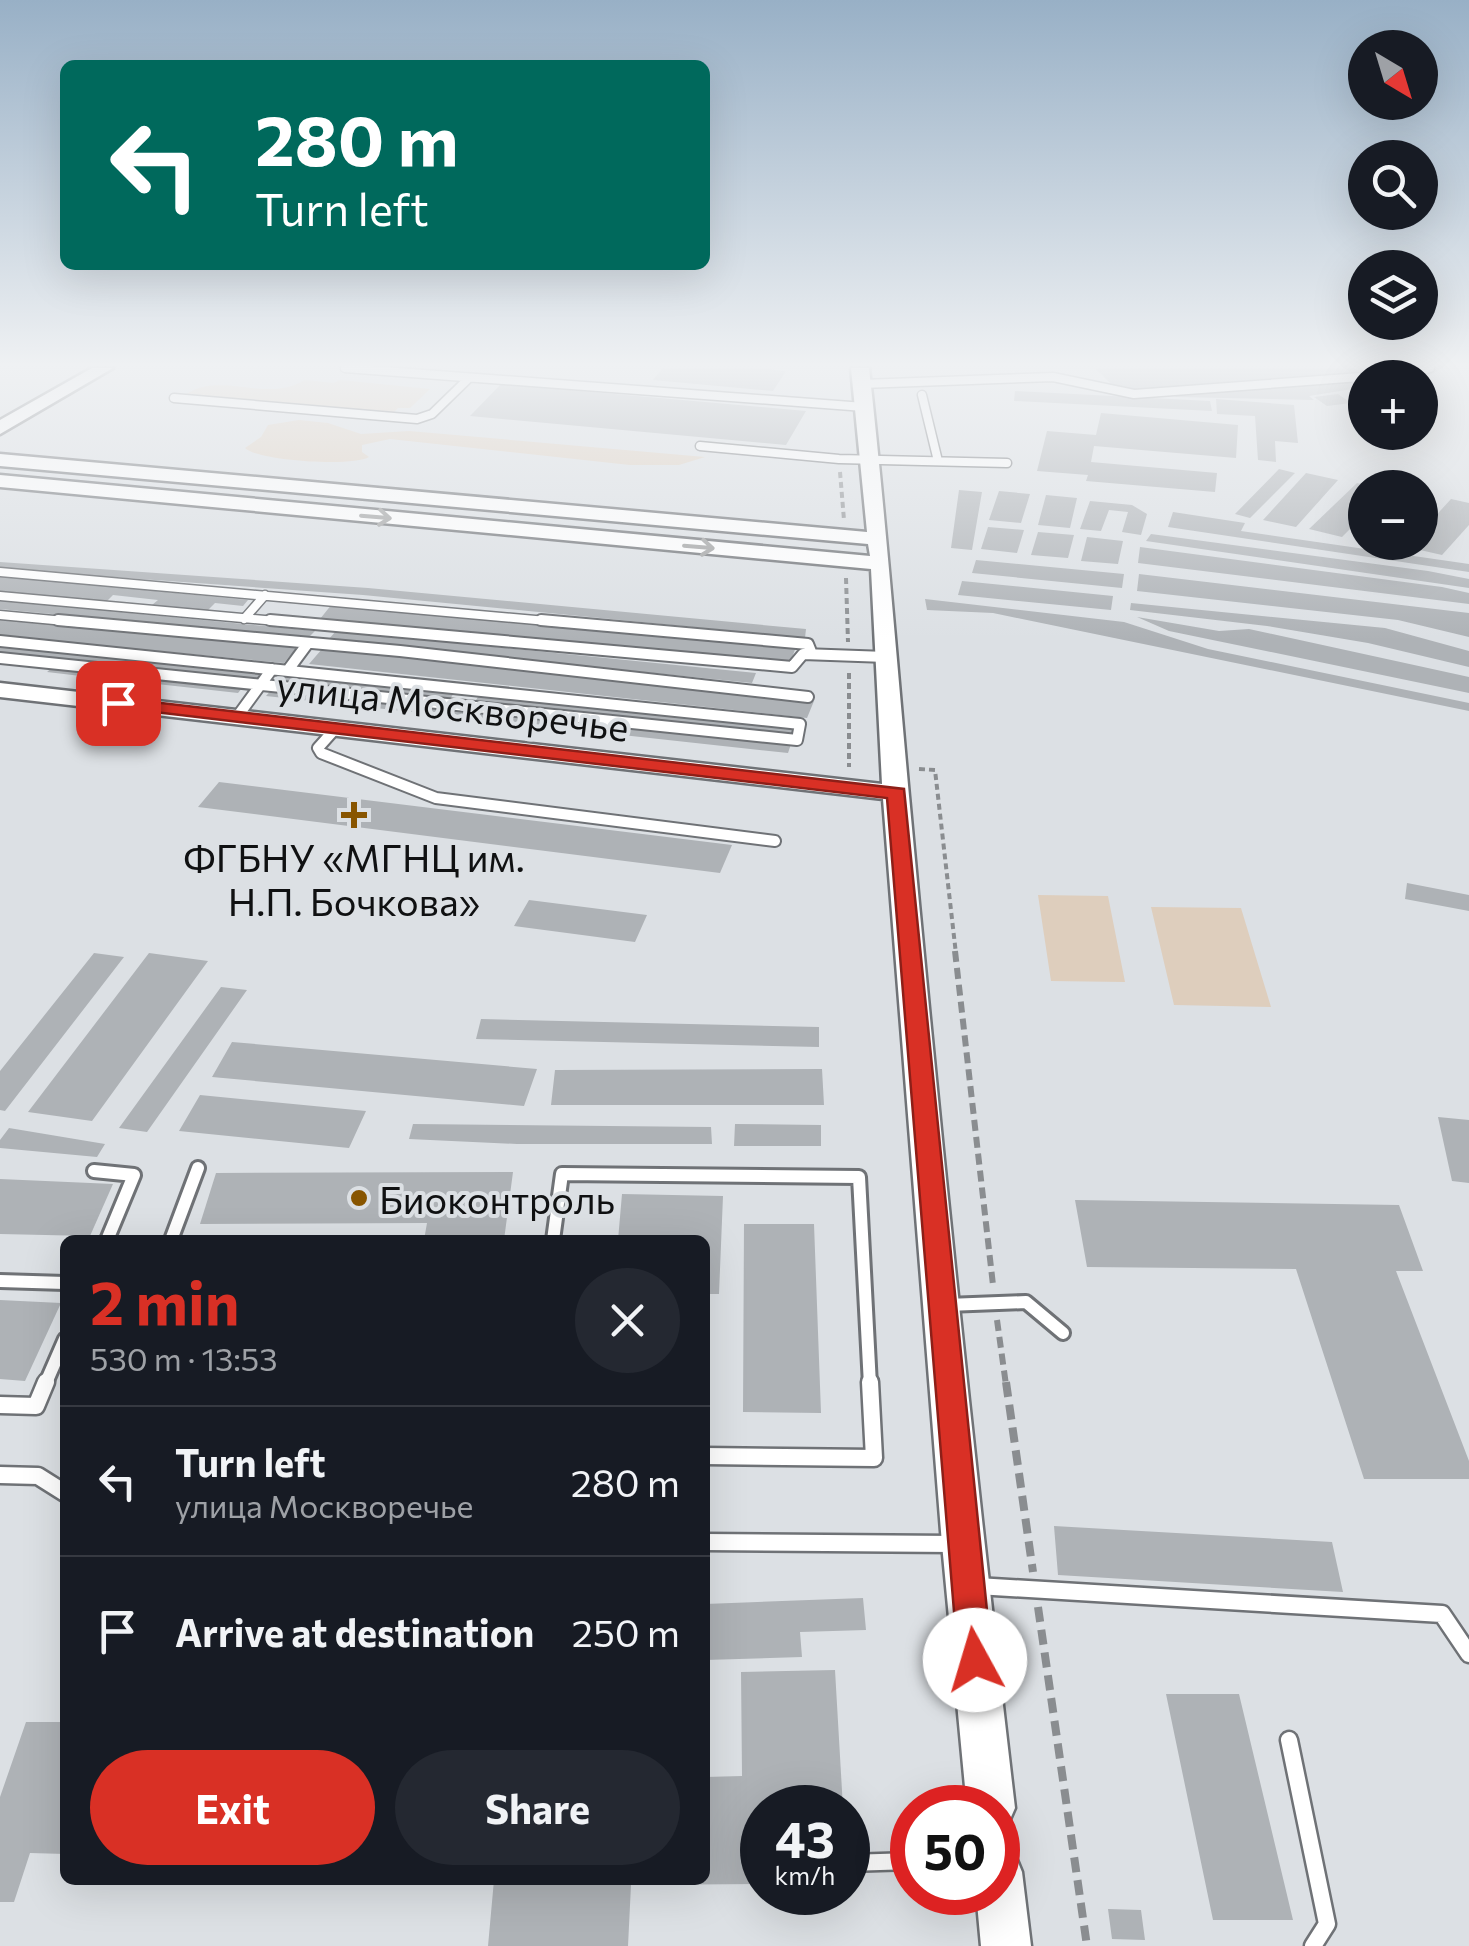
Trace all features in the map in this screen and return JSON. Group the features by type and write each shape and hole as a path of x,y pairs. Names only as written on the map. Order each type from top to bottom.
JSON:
{"main road":[{"path":"0,460 878,539"},
{"path":"868,460 881,564 965,1565 988,1785"},
{"path":"0,481 881,564"},
{"name":"улица Москворечье","path":"0,690 335,729 897,781"},
{"path":"1003,1915 1006,1946"}],"lane":[{"path":"839,459 1007,463"},
{"path":"0,572 808,644 812,654"},
{"path":"244,620 266,594"},
{"path":"0,596 792,667 802,654 888,658"},
{"path":"0,615 308,643 808,697"},
{"path":"0,640 800,724 797,740 0,658"},
{"path":"288,670 308,643"},
{"path":"237,717 272,669"},
{"path":"335,729 318,748 321,752 436,798 776,841"},
{"path":"174,1235 198,1168"},
{"path":"94,1171 134,1175 109,1235"},
{"path":"555,1235 562,1174 860,1177 874,1458 710,1456"},
{"path":"0,1281 60,1283"},
{"path":"943,1304 1026,1302 1063,1333"},
{"path":"0,1405 36,1406 60,1351"},
{"path":"0,1475 38,1476 60,1491"},
{"path":"710,1542 965,1565 1036,1590 1442,1614 1469,1654"},
{"path":"1289,1740 1328,1924 1313,1946"}],"path":[{"path":"834,524 846,518 839,459"},
{"path":"840,569 846,573 849,768 897,781 935,770 995,1304 1087,1946"}],"shaded area":[{"path":"285,459 364,459 326,462"},
{"path":"573,459 699,459 679,465"},
{"path":"1038,895 1108,896 1125,982 1051,981"},
{"path":"1151,907 1241,908 1271,1007 1174,1005"}],"building":[{"path":"1040,459 1092,459 1091,462 1217,473 1215,492 1086,481 1088,475 1037,471"},
{"path":"1279,469 1295,473 1250,518 1235,514"},
{"path":"1306,473 1338,480 1296,527 1263,520"},
{"path":"959,490 982,492 972,550 951,548"},
{"path":"999,491 1030,494 1021,523 989,520"},
{"path":"1348,492 1348,531 1342,537 1309,529"},
{"path":"1046,495 1077,498 1070,528 1038,525"},
{"path":"1451,499 1469,503 1469,525 1442,555 1438,554 1438,513"},
{"path":"1090,501 1132,505 1147,514 1141,535 1122,532 1128,512 1109,510 1101,531 1080,529"},
{"path":"1173,512 1245,523 1241,531 1348,546 1348,554 1168,527"},
{"path":"988,527 1024,530 1017,553 981,549"},
{"path":"1038,532 1074,535 1068,558 1031,555"},
{"path":"1151,534 1428,571 1469,579 1469,588 1146,541"},
{"path":"1087,537 1123,541 1118,564 1081,561"},
{"path":"1140,547 1442,587 1469,593 1469,604 1138,563"},
{"path":"976,560 1124,574 1122,588 972,573"},
{"path":"1389,560 1469,564 1469,572"},
{"path":"0,562 368,588 806,629 805,638 363,595 0,569"},
{"path":"1139,574 1469,613 1469,637 1398,620 1137,591"},
{"path":"0,576 248,600 243,606 215,603 208,610 152,605 158,600 113,595 106,602 0,591"},
{"path":"962,581 1113,596 1111,610 958,595"},
{"path":"925,599 1124,622 1208,649 1469,703 1469,711 993,613 927,610"},
{"path":"0,600 315,631 307,639 0,609"},
{"path":"1131,603 1385,628 1469,651 1469,667 1368,643 1267,626 1130,610"},
{"path":"332,604 796,647 790,663 320,619"},
{"path":"0,617 299,645 284,663 0,636"},
{"path":"1137,617 1219,631 1249,629 1469,677 1469,693 1169,631"},
{"path":"336,631 756,673 752,683 328,640"},
{"path":"0,644 264,671 257,679 0,653"},
{"path":"322,649 814,701 807,718 309,664"},
{"path":"54,666 113,673 106,679 47,672"},
{"path":"286,672 456,690 450,699 279,681"},
{"path":"145,676 243,687 238,693 139,682"},
{"path":"273,688 791,744 788,753 266,696"},
{"path":"480,694 795,727 791,736 474,703"},
{"path":"219,782 732,845 720,873 198,807"},
{"path":"1407,883 1469,895 1469,911 1405,899"},
{"path":"529,900 647,915 635,942 514,926"},
{"path":"94,953 124,957 5,1111 0,1110 0,1071"},
{"path":"149,953 208,961 92,1121 28,1112"},
{"path":"221,987 247,990 147,1132 119,1128"},
{"path":"481,1019 819,1027 819,1047 476,1039"},
{"path":"232,1042 537,1069 524,1106 212,1077"},
{"path":"822,1069 824,1105 551,1105 555,1070"},
{"path":"200,1095 366,1111 349,1148 179,1131"},
{"path":"1438,1117 1469,1120 1469,1183 1452,1181"},
{"path":"413,1124 711,1127 712,1144 517,1144 409,1139"},
{"path":"735,1124 821,1125 821,1146 734,1146"},
{"path":"9,1128 105,1144 97,1157 0,1148 0,1140"},
{"name":"Биоконтроль","path":"513,1172 505,1235 425,1235 427,1223 200,1224 216,1173"},
{"path":"0,1179 113,1184 90,1235 0,1234"},
{"path":"622,1194 723,1196 719,1294 710,1294 710,1235 618,1235"},
{"path":"1075,1200 1399,1205 1423,1271 1396,1271 1469,1461 1469,1479 1364,1479 1296,1269 1087,1267"},
{"path":"744,1224 814,1224 821,1413 743,1412"},
{"path":"0,1300 60,1303 25,1381 0,1379"},
{"path":"1054,1526 1332,1542 1343,1592 1058,1575"},
{"path":"863,1598 866,1630 800,1632 802,1657 710,1660 710,1604"},
{"path":"835,1670 842,1785 740,1785 740,1884 710,1884 710,1777 742,1776 741,1672"},
{"path":"1166,1694 1239,1694 1293,1920 1213,1920"},
{"path":"26,1722 60,1722 60,1854 30,1853 14,1902 0,1902 0,1797"},
{"path":"494,1885 631,1885 628,1946 488,1946"},
{"path":"1108,1909 1141,1910 1145,1940 1112,1939"}],"place":[{"name":"ФГБНУ «МГНЦ им. Н.П. Бочкова»","path":"354,815"},
{"name":"Биоконтроль","path":"359,1198"}],"route":[{"path":"118,703 896,793 975,1660"}]}
